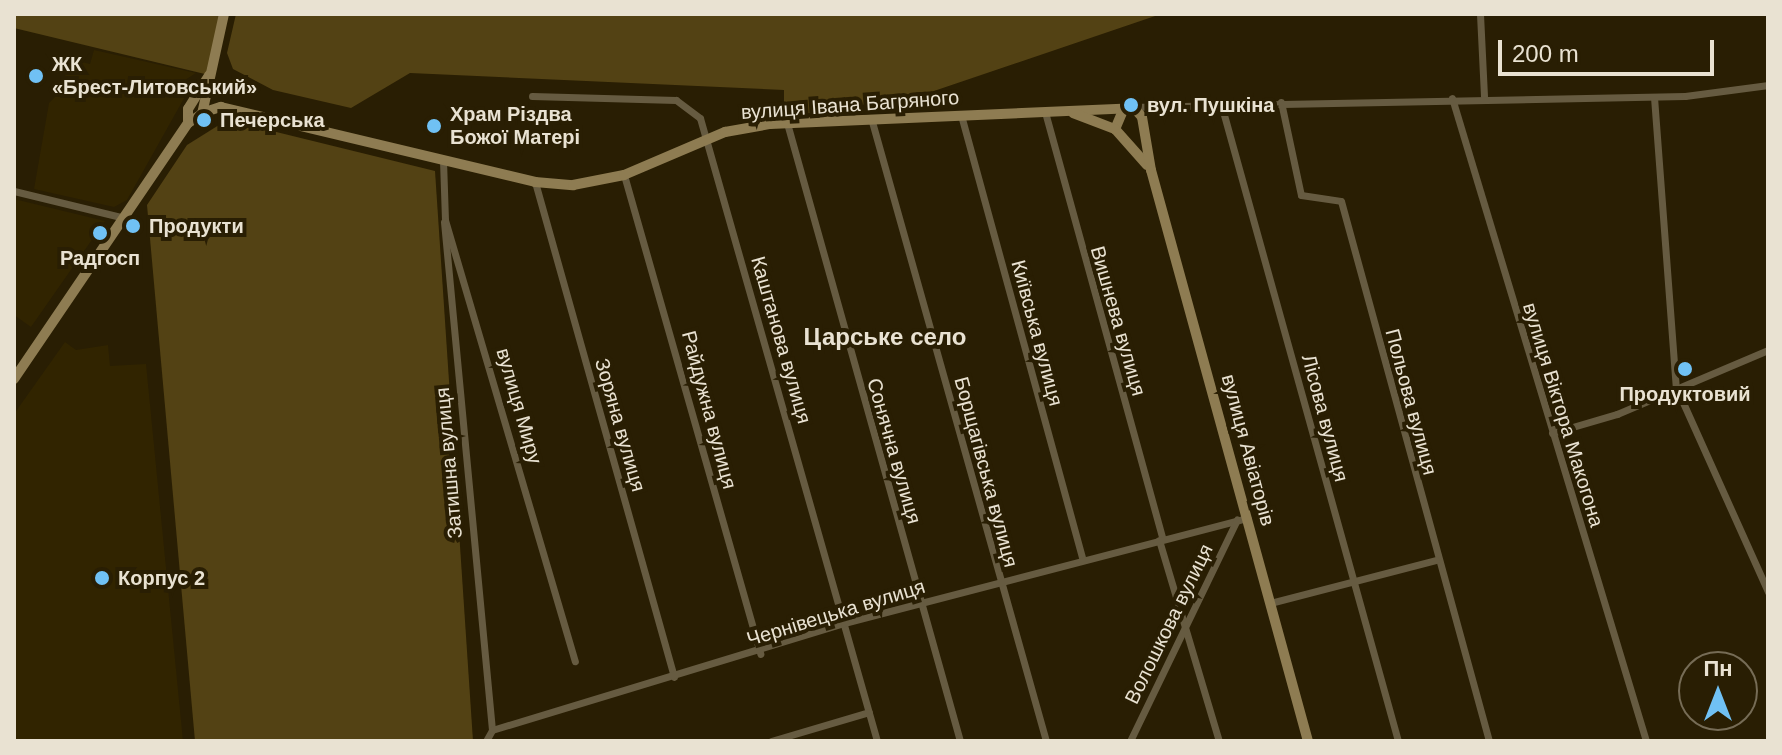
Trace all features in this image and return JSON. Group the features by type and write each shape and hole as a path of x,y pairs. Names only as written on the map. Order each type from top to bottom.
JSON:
{"main road":[{"path":"14,379 188,123 202,113 221,107 212,91 209,75 224,14"},
{"path":"188,123 188,109 199,85 209,75"},
{"path":"199,85 212,91"},
{"path":"202,113 212,91"},
{"name":"вулиця Івана Багряного","path":"221,107 535,182 624,175 707,138 787,123 1126,108"},
{"path":"1126,108 1143,125 1133,137 1117,132 1126,108"},
{"path":"188,109 202,113"},
{"name":"вулиця Івана Багряного","path":"1067,111 1117,132"},
{"name":"вулиця Авіаторів","path":"1143,125 1151,170 1242,519 1270,603 1308,741"},
{"name":"вулиця Авіаторів","path":"1117,132 1151,170"}],"street":[{"path":"1480,14 1484,96"},
{"name":"вулиця Івана Багряного","path":"1126,108 1484,96 1654,97 1768,85"},
{"name":"Каштанова вулиця","path":"532,96 685,102 707,138 877,741"},
{"path":"1654,97 1676,387 1768,592"},
{"name":"вулиця Віктора Макогона","path":"1452,98 1646,741"},
{"name":"Польова вулиця","path":"1281,102 1301,195 1341,201 1436,560 1489,741"},
{"name":"Лісова вулиця","path":"1221,104 1398,741"},
{"path":"1143,125 1167,106"},
{"name":"Вишнева вулиця","path":"1045,112 1219,741"},
{"name":"Київська вулиця","path":"961,115 1083,560"},
{"name":"Борщагівська вулиця","path":"871,118 1046,741"},
{"name":"Сонячна вулиця","path":"787,123 960,741"},
{"name":"вулиця Миру","path":"443,160 445,220 575,661"},
{"name":"Райдужна вулиця","path":"624,175 760,654"},
{"name":"Зоряна вулиця","path":"535,182 674,677"},
{"path":"14,191 125,218"},
{"name":"Затишна вулиця","path":"445,220 486,703 492,730"},
{"path":"1552,433 1768,350"},
{"name":"Чернівецька вулиця","path":"492,730 760,654 844,623 1242,519"},
{"name":"Волошкова вулиця","path":"1132,740 1186,622 1242,519"},
{"path":"1270,603 1436,560"},
{"path":"772,741 869,712"},
{"path":"486,741 492,730"}],"shaded area":[{"path":"14,14 224,14 209,75 14,28"},
{"path":"236,14 1161,14 931,92 932,104 784,115 784,90 410,73 351,108 273,90 233,69 227,53"},
{"path":"94,50 196,73 182,82 187,93 127,200 114,207 34,189 49,103 62,90 69,59 90,64"},
{"path":"227,120 435,171 473,741 195,741 147,205 187,145"},
{"path":"14,199 105,221 31,327 14,315"},
{"name":"Корпус 2","path":"65,342 76,350 108,345 110,366 146,364 183,741 14,741 14,414"}],"place":[{"name":"ЖК «Брест-Литовський»","path":"36,76"},
{"name":"вул. Пушкіна","path":"1131,105"},
{"name":"Печерська","path":"204,120"},
{"name":"Храм Різдва Божої Матері","path":"434,126"},
{"name":"Продукти","path":"133,226"},
{"name":"Радгосп","path":"100,233"},
{"name":"Продуктовий","path":"1685,369"},
{"name":"Корпус 2","path":"102,578"}],"district":[{"name":"Царське село","path":"885,337"}]}
